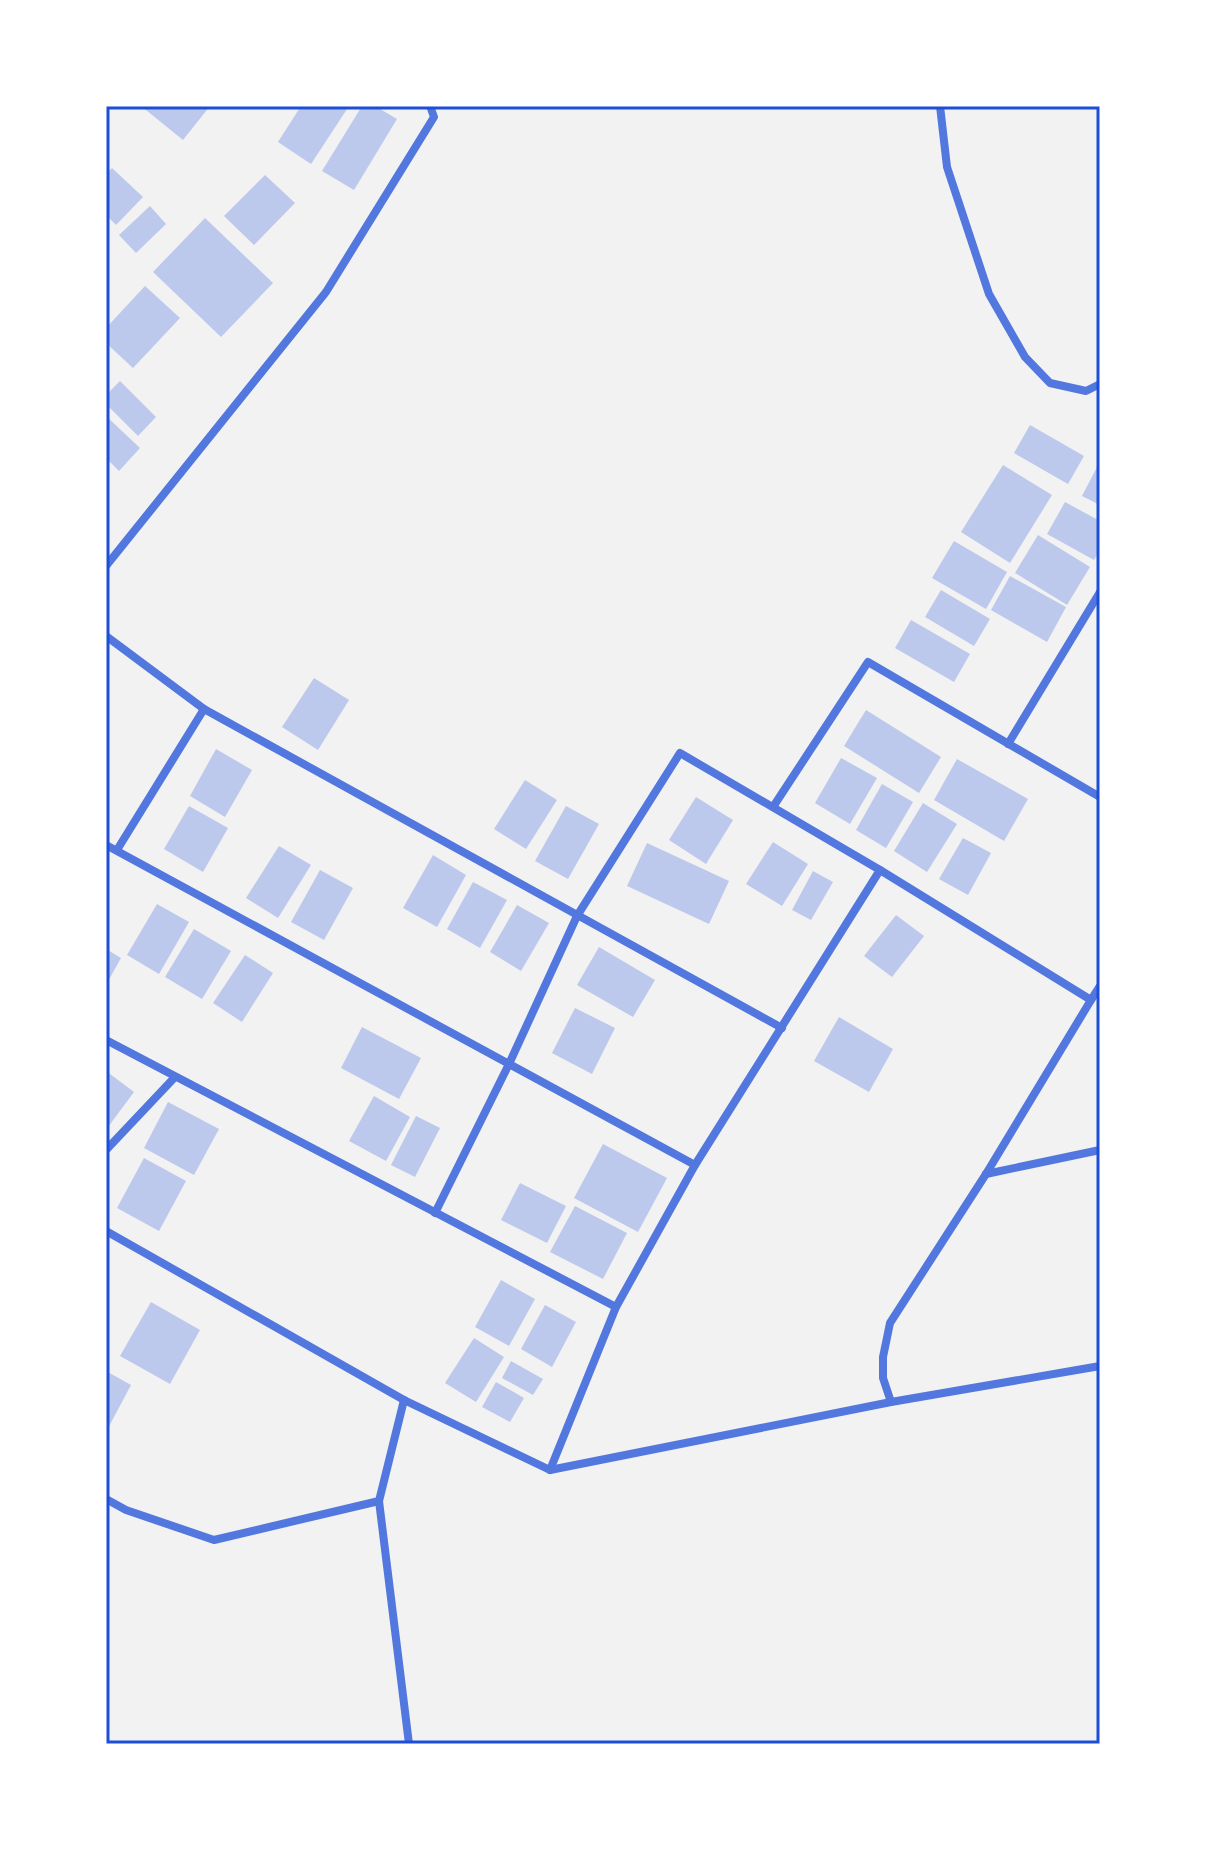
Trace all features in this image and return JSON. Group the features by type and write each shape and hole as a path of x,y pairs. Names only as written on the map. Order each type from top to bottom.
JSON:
{"street":[{"path":"106,566 326,292 434,117 430,106"},
{"path":"940,106 947,167 996,307 1025,357 1050,383 1086,391 1100,384"},
{"path":"1008,744 1100,592"},
{"path":"106,636 204,709 782,1028"},
{"path":"773,807 868,662 1100,797"},
{"path":"117,850 204,709"},
{"path":"435,1213 509,1064 577,916 680,753 880,870 1091,1000"},
{"path":"106,845 695,1165"},
{"path":"550,1470 616,1307 695,1165 880,870"},
{"path":"891,1402 883,1378 883,1357 890,1323 986,1174 1100,986"},
{"path":"106,1040 616,1307"},
{"path":"106,1150 175,1077"},
{"path":"986,1174 1100,1150"},
{"path":"106,1231 404,1400 550,1470 891,1402 1100,1366"},
{"path":"404,1400 379,1501 409,1744"},
{"path":"106,1499 126,1510 214,1540 379,1501"}],"building":[{"path":"141,106 210,106 183,140"},
{"path":"301,106 349,106 311,164 278,142"},
{"path":"362,106 375,106 397,119 354,190 322,171"},
{"path":"112,168 143,197 116,225 106,215 106,174"},
{"path":"265,175 295,203 254,245 224,216"},
{"path":"150,206 166,224 136,253 119,235"},
{"path":"205,218 273,283 221,337 153,272"},
{"path":"145,286 180,318 133,368 106,343 106,328"},
{"path":"120,381 156,417 138,436 106,404 106,395"},
{"path":"106,416 140,448 119,471 106,458"},
{"path":"1030,425 1084,456 1068,484 1014,453"},
{"path":"1003,465 1052,495 1010,563 961,532"},
{"path":"1100,466 1100,505 1082,496"},
{"path":"1065,502 1100,521 1100,550 1094,560 1047,534"},
{"path":"1038,535 1090,567 1067,605 1015,573"},
{"path":"954,541 1007,572 986,609 932,578"},
{"path":"1010,576 1066,607 1047,642 991,610"},
{"path":"941,590 990,619 974,646 925,617"},
{"path":"911,620 970,654 954,682 895,648"},
{"path":"314,678 349,700 318,750 282,727"},
{"path":"866,710 941,757 919,793 844,746"},
{"path":"216,749 252,770 225,817 190,796"},
{"path":"841,758 877,778 850,824 815,803"},
{"path":"957,759 1028,799 1004,841 934,800"},
{"path":"525,780 557,800 526,849 494,829"},
{"path":"882,784 913,802 886,848 856,830"},
{"path":"696,797 733,820 706,864 669,840"},
{"path":"923,803 957,824 927,872 894,851"},
{"path":"189,806 228,828 203,872 164,849"},
{"path":"566,806 599,824 568,879 535,861"},
{"path":"963,838 991,853 968,895 939,879"},
{"path":"773,842 808,864 782,906 746,884"},
{"path":"647,843 729,881 709,924 627,886"},
{"path":"279,846 311,865 278,918 246,898"},
{"path":"433,855 466,875 437,927 403,908"},
{"path":"320,870 353,888 324,940 291,922"},
{"path":"813,871 833,882 811,920 792,910"},
{"path":"473,882 507,900 480,948 447,929"},
{"path":"157,904 189,922 159,974 127,955"},
{"path":"517,905 549,923 521,971 490,952"},
{"path":"896,915 924,936 892,977 864,956"},
{"path":"194,929 231,951 202,999 165,977"},
{"path":"599,947 655,980 633,1017 577,985"},
{"path":"106,949 121,958 106,985"},
{"path":"245,955 273,973 242,1022 213,1003"},
{"path":"575,1008 615,1028 592,1074 552,1053"},
{"path":"839,1017 893,1049 869,1092 814,1061"},
{"path":"362,1027 421,1058 399,1099 341,1068"},
{"path":"106,1071 134,1092 108,1127 106,1125"},
{"path":"374,1096 410,1117 386,1161 349,1141"},
{"path":"168,1102 219,1129 194,1175 144,1148"},
{"path":"416,1116 440,1128 415,1177 391,1165"},
{"path":"603,1144 667,1178 638,1232 574,1198"},
{"path":"144,1158 186,1181 159,1231 117,1208"},
{"path":"520,1183 566,1206 547,1243 501,1220"},
{"path":"575,1206 627,1233 603,1279 550,1252"},
{"path":"501,1280 535,1299 509,1346 475,1327"},
{"path":"151,1302 200,1330 170,1384 120,1356"},
{"path":"545,1305 576,1322 552,1367 521,1349"},
{"path":"474,1338 504,1357 476,1402 445,1383"},
{"path":"511,1361 543,1379 533,1395 502,1378"},
{"path":"106,1371 131,1385 106,1432"},
{"path":"496,1382 524,1398 510,1422 482,1407"}]}
